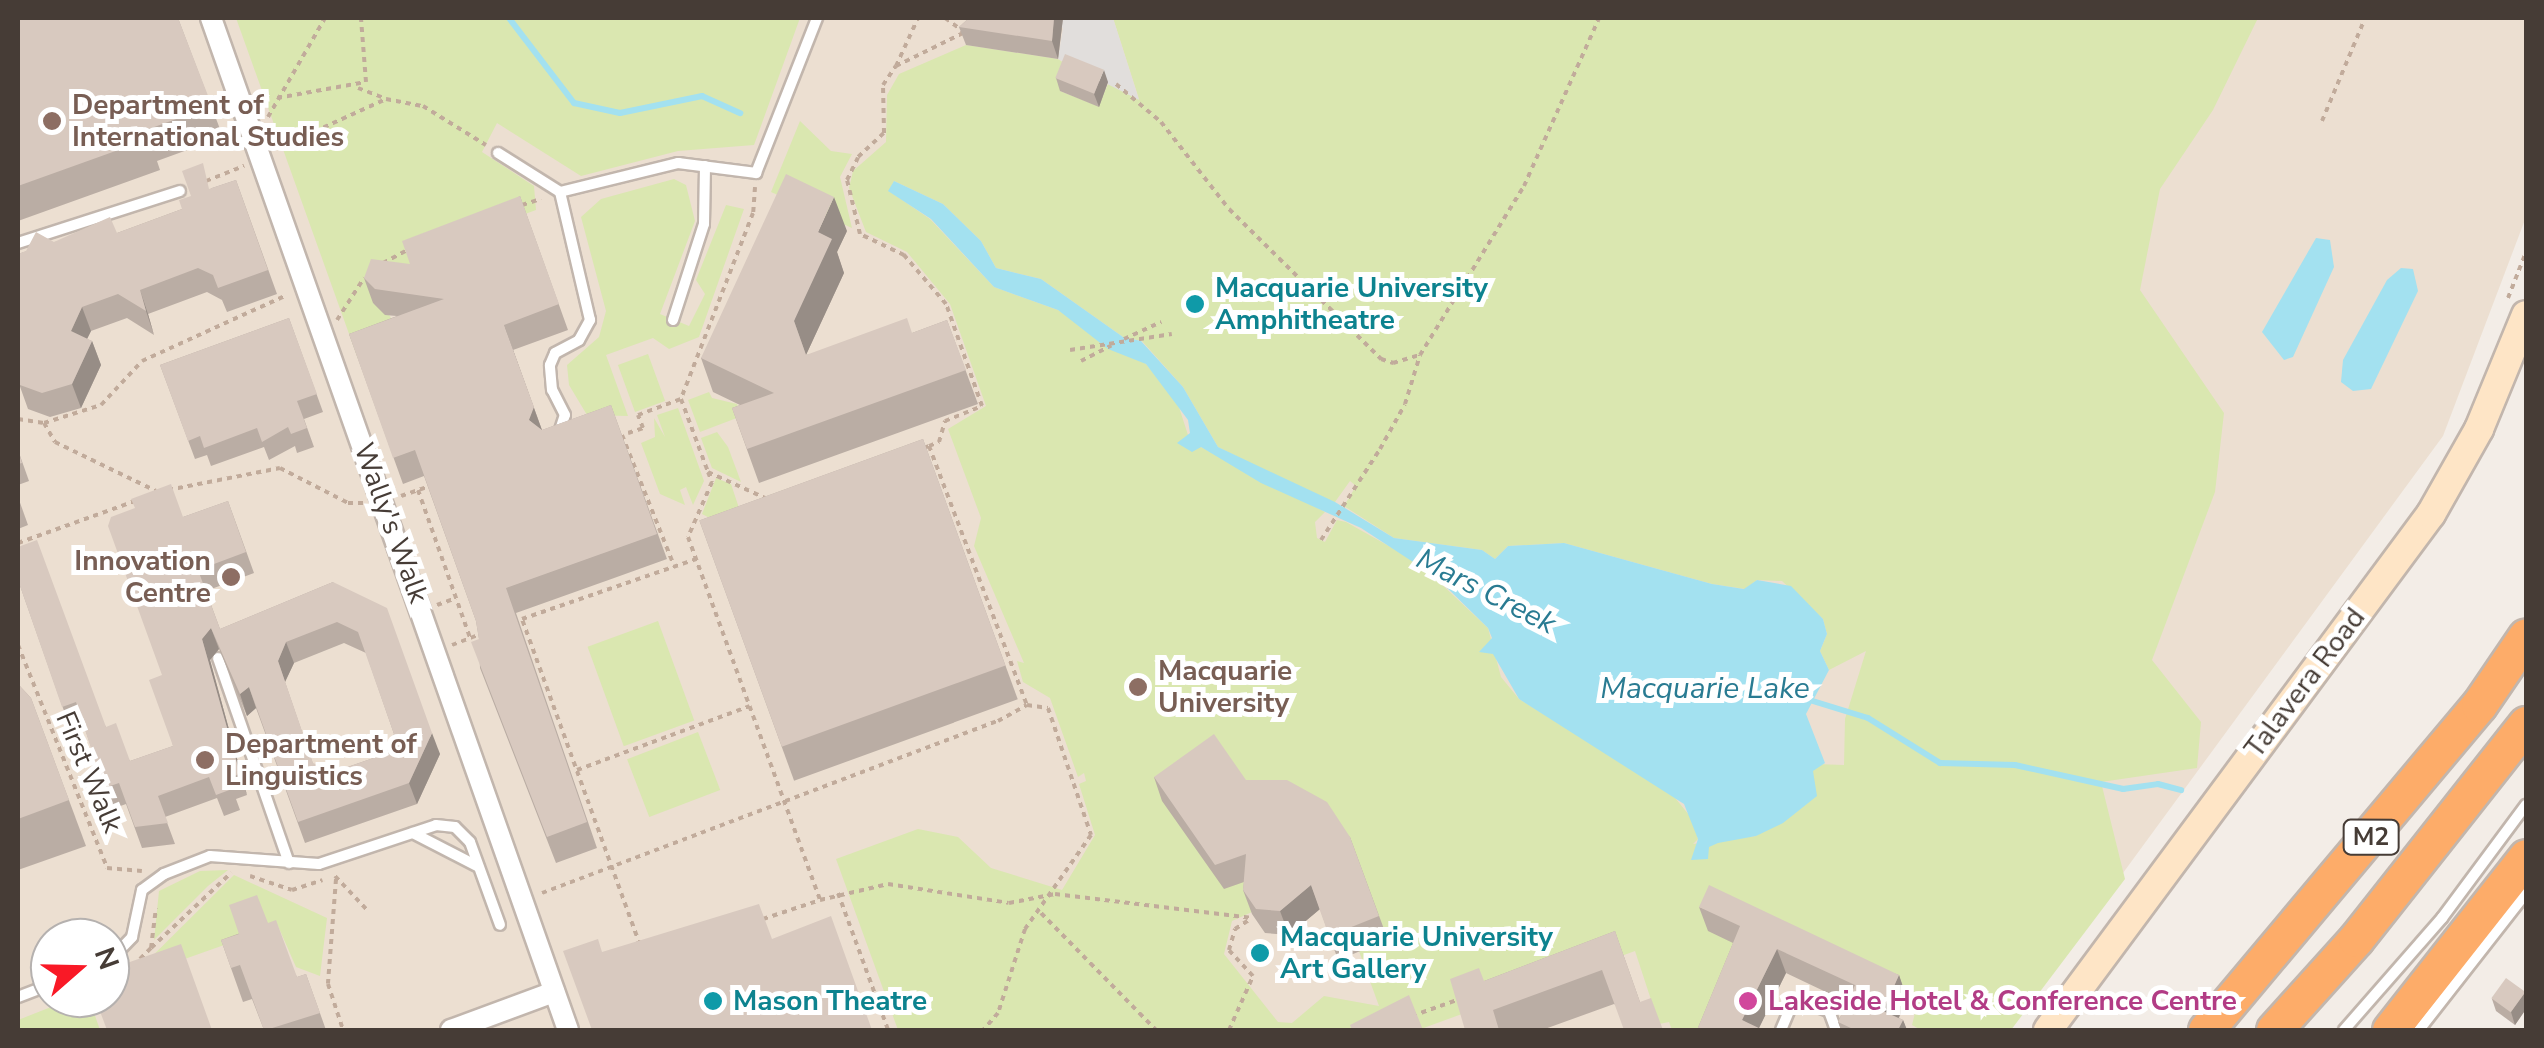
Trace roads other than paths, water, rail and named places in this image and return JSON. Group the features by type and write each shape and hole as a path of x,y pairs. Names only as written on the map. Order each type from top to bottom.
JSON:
{"highway":[{"name":"M2","path":"2206,1030 2479,705 2526,636"},
{"name":"M2","path":"2274,1030 2356,940 2526,724"},
{"path":"2390,1030 2526,857"}],"street":[{"name":"Wally's Walk","path":"210,18 568,1030"},
{"name":"Talavera Road","path":"2048,1030 2431,514 2479,429 2516,310"},
{"path":"451,1030 554,992"}],"lane":[{"path":"498,153 560,192 678,162 756,173 816,18"},
{"path":"673,320 704,224 705,166"},
{"path":"18,243 180,191"},
{"path":"546,442 562,429 565,415 552,390 550,365 555,353 586,331 590,308 563,227 560,192"},
{"path":"218,658 289,863"},
{"path":"2344,1030 2442,918 2526,804"},
{"path":"130,936 142,890 152,880 210,856 289,863 331,860 412,833 455,827 470,842 500,925"},
{"path":"412,833 480,868"},
{"path":"2419,1030 2526,894"},
{"path":"1781,1030 1790,1009 1806,1002 1830,1011 1836,1030"}],"water":[{"name":"Macquarie Lake","path":"894,181 943,204 981,241 996,268 1041,279 1123,337 1141,341 1183,387 1218,447 1335,502 1394,538 1482,550 1495,559 1508,546 1564,543 1712,584 1744,589 1757,580 1791,586 1823,619 1827,634 1820,651 1829,670 1806,714 1825,763 1813,771 1817,796 1783,823 1756,836 1718,843 1709,847 1708,859 1691,860 1698,839 1684,804 1519,699 1493,654 1479,652 1492,638 1488,628 1436,577 1361,528 1261,483 1201,447 1192,452 1177,443 1190,433 1188,420 1146,364 1108,349 1058,310 994,287 931,219 888,191"},
{"path":"2316,238 2330,240 2334,267 2293,357 2284,360 2262,332"},
{"path":"2401,268 2413,269 2418,291 2371,389 2353,391 2341,382 2343,360 2387,280"}],"waterway":[{"name":"Mars Creek","path":"509,18 574,103 620,113 702,96 740,113"},
{"name":"Mars Creek","path":"1803,698 1868,718 1940,763 2015,765 2123,789 2158,784 2181,790"}],"place":[{"name":"Department of International Studies","path":"52,121"},
{"name":"Macquarie University Amphitheatre","path":"1195,304"},
{"name":"Innovation Centre","path":"231,577"},
{"name":"Macquarie University","path":"1138,687"},
{"name":"Department of Linguistics","path":"205,760"},
{"name":"Macquarie University Art Gallery","path":"1260,953"},
{"name":"Mason Theatre","path":"713,1001"},
{"name":"Lakeside Hotel & Conference Centre","path":"1748,1001"}]}
